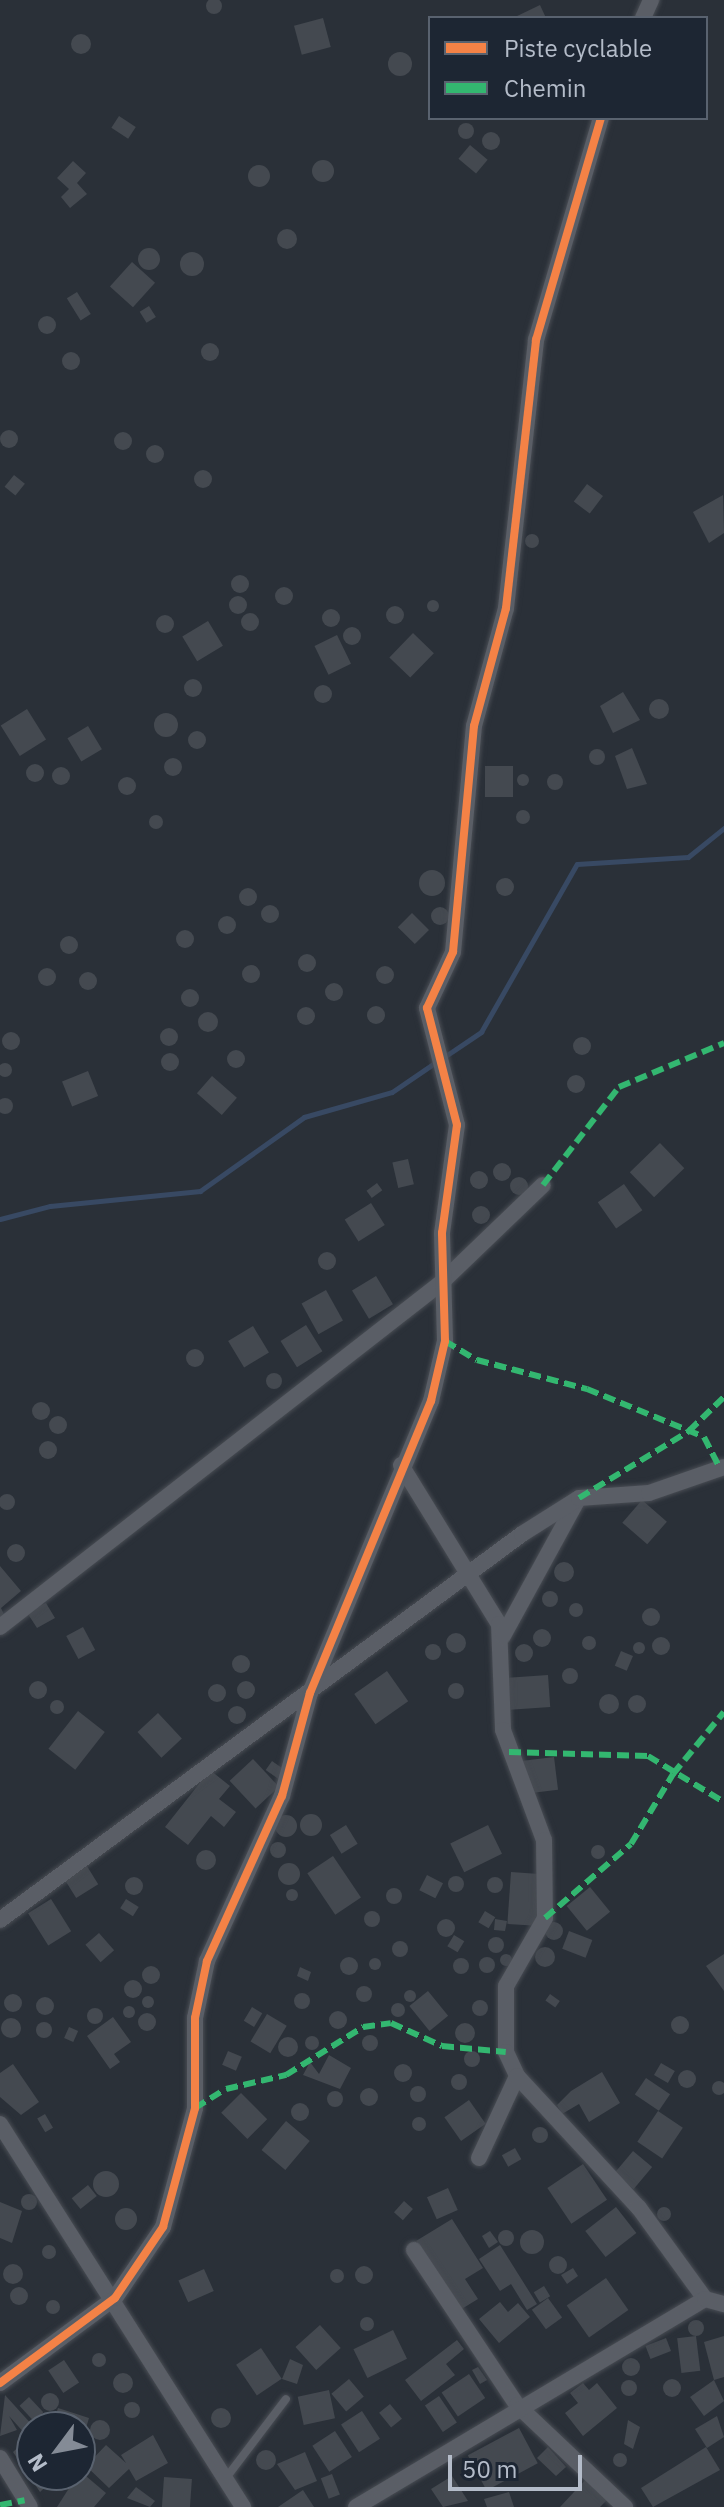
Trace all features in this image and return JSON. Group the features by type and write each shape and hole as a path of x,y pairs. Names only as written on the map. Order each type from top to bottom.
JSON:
{"street":[{"path":"0,2383 115,2298 163,2227 195,2108 195,2018 207,1961 282,1796 310,1693 401,1465 431,1401 445,1341 441,1283 457,1125 427,1008 453,952 474,726 506,608 536,340 600,120"},
{"path":"0,1627 441,1283 543,1185"},
{"path":"401,1465 503,1636"},
{"path":"0,1920 579,1498 649,1493 724,1467"},
{"path":"579,1498 503,1636 503,1730 549,1871 545,1918 506,1986 506,2052 517,2076 639,2208 705,2299 724,2304"},
{"path":"479,2158 517,2076"},
{"path":"0,2124 115,2298 243,2507"},
{"path":"414,2250 517,2405 625,2507"},
{"path":"356,2507 517,2405 705,2299"},
{"path":"0,2458 30,2507"}],"lane":[{"path":"226,2479 286,2399"}],"building":[{"path":"210,-1 218,-1 222,9 217,14 211,14 206,9"},
{"path":"540,5 545,16 517,16"},
{"path":"323,18 331,47 302,55 294,26"},
{"path":"81,34 88,37 91,44 88,51 81,54 74,51 71,44 74,37"},
{"path":"400,52 409,55 412,64 409,73 400,76 391,73 388,64 391,55"},
{"path":"119,116 136,127 128,139 111,128"},
{"path":"466,123 472,125 472,137 466,139 460,137 458,131 460,125"},
{"path":"491,132 500,141 491,150 482,141"},
{"path":"470,145 488,160 476,174 458,159"},
{"path":"319,160 327,160 334,171 327,182 319,182 312,175 312,167"},
{"path":"73,161 86,173 77,183 87,194 70,208 61,197 69,189 57,178"},
{"path":"259,165 267,168 270,176 267,184 259,187 251,184 248,176 251,168"},
{"path":"287,229 294,232 297,239 294,246 287,249 280,246 277,239 280,232"},
{"path":"149,248 157,251 160,259 157,267 149,270 141,267 138,259 141,251"},
{"path":"192,252 200,256 204,264 200,272 192,276 184,272 180,264 184,256"},
{"path":"132,262 155,283 133,307 110,287"},
{"path":"77,292 91,314 81,320 67,298"},
{"path":"149,306 156,317 147,323 140,312"},
{"path":"47,316 56,325 47,334 38,325"},
{"path":"206,343 214,343 219,352 217,359 206,361 201,356 201,348"},
{"path":"71,352 80,361 71,370 62,361"},
{"path":"9,430 18,439 9,448 0,439"},
{"path":"123,432 132,441 123,450 114,441"},
{"path":"155,445 164,454 155,463 146,454"},
{"path":"203,470 212,479 203,488 194,479"},
{"path":"14,475 25,484 15,495 5,487"},
{"path":"587,484 603,496 590,514 574,502"},
{"path":"723,495 724,533 709,543 693,512"},
{"path":"532,534 539,541 532,548 525,541"},
{"path":"240,575 249,584 240,593 231,584"},
{"path":"284,587 293,596 284,605 275,596"},
{"path":"238,596 247,605 238,614 229,605"},
{"path":"428,601 438,601 438,611 428,611"},
{"path":"391,606 399,606 404,615 402,622 391,624 386,619 386,611"},
{"path":"331,609 340,618 331,627 322,618"},
{"path":"250,613 259,622 250,631 241,622"},
{"path":"165,615 174,624 165,633 156,624"},
{"path":"208,621 223,646 197,661 182,636"},
{"path":"352,627 361,636 352,645 343,636"},
{"path":"413,633 434,653 410,678 389,657"},
{"path":"337,635 351,664 329,675 315,646"},
{"path":"193,679 202,688 193,697 184,688"},
{"path":"323,685 332,694 323,703 314,694"},
{"path":"623,692 640,720 613,733 600,706"},
{"path":"659,699 666,702 669,709 666,716 659,719 652,716 649,709 652,702"},
{"path":"27,709 46,740 20,756 1,725"},
{"path":"166,713 175,716 178,725 175,734 166,737 157,734 154,725 157,716"},
{"path":"88,726 102,749 81,762 67,738"},
{"path":"197,731 206,740 197,749 188,740"},
{"path":"632,748 647,784 627,789 615,756"},
{"path":"594,749 600,749 605,757 603,763 594,765 589,760 589,754"},
{"path":"173,758 182,767 173,776 164,767"},
{"path":"35,764 44,773 35,782 26,773"},
{"path":"485,766 513,766 513,797 485,797"},
{"path":"61,767 70,776 61,785 52,776"},
{"path":"523,774 529,780 523,786 517,780"},
{"path":"555,774 561,776 561,788 555,790 549,788 547,782 549,776"},
{"path":"127,777 136,786 127,795 118,786"},
{"path":"523,810 530,817 523,824 516,817"},
{"path":"156,815 163,822 156,829 149,822"},
{"path":"432,870 441,874 445,883 441,892 432,896 423,892 419,883 423,874"},
{"path":"505,878 514,887 505,896 496,887"},
{"path":"248,888 257,897 248,906 239,897"},
{"path":"270,905 279,914 270,923 261,914"},
{"path":"440,907 449,916 440,925 431,916"},
{"path":"412,913 429,930 415,944 398,927"},
{"path":"227,916 236,925 227,934 218,925"},
{"path":"185,930 194,939 185,948 176,939"},
{"path":"69,936 78,945 69,954 60,945"},
{"path":"307,954 316,963 307,972 298,963"},
{"path":"251,965 260,974 251,983 242,974"},
{"path":"385,966 394,975 385,984 376,975"},
{"path":"47,968 56,977 47,986 38,977"},
{"path":"88,972 97,981 88,990 79,981"},
{"path":"334,983 343,992 334,1001 325,992"},
{"path":"190,989 199,998 190,1007 181,998"},
{"path":"376,1006 385,1015 376,1024 367,1015"},
{"path":"306,1007 315,1016 306,1025 297,1016"},
{"path":"208,1012 215,1015 218,1022 215,1029 208,1032 201,1029 198,1022 201,1015"},
{"path":"169,1028 178,1037 169,1046 160,1037"},
{"path":"11,1032 20,1041 11,1050 2,1041"},
{"path":"582,1037 591,1046 582,1055 573,1046"},
{"path":"236,1050 245,1059 236,1068 227,1059"},
{"path":"170,1053 179,1062 170,1071 161,1062"},
{"path":"0,1065 10,1065 10,1075 0,1075"},
{"path":"88,1071 98,1096 72,1107 62,1081"},
{"path":"576,1075 585,1084 576,1093 567,1084"},
{"path":"212,1076 237,1098 222,1115 197,1093"},
{"path":"5,1098 13,1106 10,1111 5,1114 0,1111 0,1101"},
{"path":"660,1143 684,1168 654,1197 630,1172"},
{"path":"408,1159 414,1184 398,1188 392,1163"},
{"path":"502,1163 511,1172 502,1181 493,1172"},
{"path":"479,1171 488,1180 479,1189 470,1180"},
{"path":"519,1177 528,1186 519,1195 510,1186"},
{"path":"377,1183 382,1190 372,1198 366,1191"},
{"path":"624,1184 642,1210 616,1229 598,1202"},
{"path":"371,1203 385,1225 358,1241 345,1219"},
{"path":"481,1206 490,1215 481,1224 472,1215"},
{"path":"327,1252 336,1261 327,1270 318,1261"},
{"path":"376,1276 393,1304 369,1319 352,1290"},
{"path":"326,1290 343,1321 318,1334 302,1304"},
{"path":"306,1325 322,1351 297,1367 281,1341"},
{"path":"253,1326 269,1353 244,1368 228,1341"},
{"path":"195,1349 204,1358 195,1367 186,1358"},
{"path":"271,1373 277,1373 282,1381 280,1387 271,1389 266,1384 266,1378"},
{"path":"41,1402 50,1411 41,1420 32,1411"},
{"path":"58,1416 67,1425 58,1434 49,1425"},
{"path":"48,1441 57,1450 48,1459 39,1450"},
{"path":"4,1494 10,1494 15,1502 13,1508 4,1510 -1,1505 -1,1499"},
{"path":"642,1500 667,1522 647,1544 622,1523"},
{"path":"16,1544 25,1553 16,1562 7,1553"},
{"path":"564,1562 571,1565 574,1572 571,1579 564,1582 557,1579 554,1572 557,1565"},
{"path":"0,1566 21,1591 1,1608 6,1619 0,1622"},
{"path":"550,1591 556,1593 556,1605 550,1607 544,1605 542,1599 544,1593"},
{"path":"46,1603 55,1618 37,1628 26,1611"},
{"path":"576,1603 583,1610 576,1617 569,1610"},
{"path":"651,1608 660,1617 651,1626 642,1617"},
{"path":"83,1627 95,1650 78,1659 66,1636"},
{"path":"542,1629 551,1638 542,1647 533,1638"},
{"path":"456,1633 463,1636 466,1643 463,1650 456,1653 449,1650 446,1643 449,1636"},
{"path":"589,1636 596,1643 589,1650 582,1643"},
{"path":"657,1637 665,1637 670,1646 668,1653 657,1655 652,1650 652,1642"},
{"path":"639,1642 645,1648 639,1654 633,1648"},
{"path":"433,1644 441,1652 433,1660 425,1652"},
{"path":"520,1644 528,1644 533,1653 531,1660 520,1662 515,1657 515,1649"},
{"path":"621,1651 633,1656 627,1671 615,1666"},
{"path":"241,1655 250,1664 241,1673 232,1664"},
{"path":"570,1668 576,1670 576,1682 570,1684 564,1682 562,1676 564,1670"},
{"path":"387,1671 408,1701 375,1724 354,1694"},
{"path":"548,1675 550,1707 510,1710 508,1678"},
{"path":"38,1681 47,1690 38,1699 29,1690"},
{"path":"246,1681 255,1690 246,1699 237,1690"},
{"path":"456,1683 462,1685 462,1697 456,1699 450,1697 448,1691 450,1685"},
{"path":"217,1684 226,1693 217,1702 208,1693"},
{"path":"609,1694 616,1697 619,1704 616,1711 609,1714 602,1711 599,1704 602,1697"},
{"path":"633,1695 641,1695 646,1704 644,1711 633,1713 628,1708 628,1700"},
{"path":"57,1700 64,1707 57,1714 50,1707"},
{"path":"237,1706 246,1715 237,1724 228,1715"},
{"path":"78,1711 105,1732 75,1770 48,1749"},
{"path":"158,1713 182,1739 161,1758 138,1732"},
{"path":"554,1757 558,1790 525,1794 521,1761"},
{"path":"253,1759 279,1787 256,1809 230,1781"},
{"path":"272,1761 285,1770 279,1779 266,1770"},
{"path":"210,1770 230,1786 219,1799 236,1812 224,1827 211,1816 188,1845 165,1827"},
{"path":"311,1814 319,1817 322,1825 319,1833 311,1836 303,1833 300,1825 303,1817"},
{"path":"286,1815 294,1818 297,1826 294,1834 286,1837 278,1834 275,1826 278,1818"},
{"path":"346,1825 358,1844 342,1854 330,1835"},
{"path":"488,1825 502,1854 464,1872 450,1843"},
{"path":"278,1842 284,1844 284,1856 278,1858 272,1856 270,1850 272,1844"},
{"path":"598,1845 605,1852 598,1859 591,1852"},
{"path":"206,1850 213,1853 216,1860 213,1867 206,1870 199,1867 196,1860 199,1853"},
{"path":"333,1856 361,1897 335,1915 307,1873"},
{"path":"85,1863 98,1884 76,1898 63,1877"},
{"path":"289,1863 297,1866 300,1874 297,1882 289,1885 281,1882 278,1874 281,1866"},
{"path":"511,1872 543,1874 539,1926 507,1924"},
{"path":"427,1875 443,1883 435,1898 419,1890"},
{"path":"453,1876 459,1876 464,1884 462,1890 453,1892 448,1887 448,1881"},
{"path":"134,1877 143,1886 134,1895 125,1886"},
{"path":"495,1877 501,1879 501,1891 495,1893 489,1891 487,1885 489,1879"},
{"path":"590,1887 610,1912 587,1931 567,1906"},
{"path":"394,1888 402,1896 394,1904 386,1896"},
{"path":"292,1889 298,1895 292,1901 286,1895"},
{"path":"51,1899 71,1931 48,1946 28,1913"},
{"path":"126,1899 139,1907 133,1916 120,1908"},
{"path":"372,1911 378,1913 378,1925 372,1927 366,1925 364,1919 366,1913"},
{"path":"485,1911 495,1917 489,1928 478,1922"},
{"path":"446,1919 455,1928 446,1937 437,1928"},
{"path":"495,1919 507,1921 505,1931 494,1930"},
{"path":"554,1922 563,1931 554,1940 545,1931"},
{"path":"569,1931 592,1940 586,1958 562,1949"},
{"path":"99,1933 114,1950 101,1962 85,1945"},
{"path":"454,1935 464,1941 458,1952 447,1946"},
{"path":"496,1937 502,1939 502,1951 496,1953 490,1951 488,1945 490,1939"},
{"path":"400,1941 406,1943 406,1955 400,1957 394,1955 392,1949 394,1943"},
{"path":"545,1947 552,1950 555,1957 552,1964 545,1967 538,1964 535,1957 538,1950"},
{"path":"724,1954 724,1991 706,1966"},
{"path":"501,1955 511,1955 511,1965 501,1965"},
{"path":"349,1957 358,1966 349,1975 340,1966"},
{"path":"487,1957 495,1965 487,1973 479,1965"},
{"path":"375,1958 381,1964 375,1970 369,1964"},
{"path":"461,1958 467,1960 467,1972 461,1974 455,1972 453,1966 455,1960"},
{"path":"151,1966 160,1975 151,1984 142,1975"},
{"path":"300,1967 311,1972 308,1981 297,1976"},
{"path":"133,1980 142,1989 133,1998 124,1989"},
{"path":"361,1986 367,1986 372,1994 370,2000 361,2002 356,1997 356,1991"},
{"path":"410,1990 416,1996 410,2002 404,1996"},
{"path":"428,1991 448,2016 429,2031 409,2006"},
{"path":"299,1993 305,1993 310,2001 308,2007 299,2009 294,2004 294,1998"},
{"path":"13,1994 22,2003 13,2012 4,2003"},
{"path":"550,1994 560,2001 555,2007 545,2001"},
{"path":"45,1997 54,2006 45,2015 36,2006"},
{"path":"143,1997 153,1997 153,2007 143,2007"},
{"path":"477,2000 483,2000 488,2008 486,2014 477,2016 472,2011 472,2005"},
{"path":"398,2003 405,2010 398,2017 391,2010"},
{"path":"129,2006 135,2012 129,2018 123,2012"},
{"path":"252,2007 262,2013 254,2027 244,2021"},
{"path":"92,2008 98,2008 103,2016 101,2022 92,2024 87,2019 87,2013"},
{"path":"338,2011 347,2020 338,2029 329,2020"},
{"path":"147,2013 156,2022 147,2031 138,2022"},
{"path":"267,2014 287,2026 270,2053 251,2041"},
{"path":"680,2016 689,2025 680,2034 671,2025"},
{"path":"113,2017 131,2042 114,2054 120,2062 110,2069 87,2036"},
{"path":"11,2018 18,2021 21,2028 18,2035 11,2038 4,2035 1,2028 4,2021"},
{"path":"44,2022 50,2024 50,2036 44,2038 38,2036 36,2030 38,2024"},
{"path":"465,2023 472,2026 475,2033 472,2040 465,2043 458,2040 455,2033 458,2026"},
{"path":"69,2027 78,2031 73,2042 64,2038"},
{"path":"367,2035 373,2035 378,2043 376,2049 367,2051 362,2046 362,2040"},
{"path":"312,2036 319,2043 312,2050 305,2043"},
{"path":"284,2037 292,2037 298,2047 292,2057 284,2057 278,2051 278,2043"},
{"path":"228,2051 242,2057 236,2071 222,2065"},
{"path":"472,2051 478,2053 478,2065 472,2067 466,2065 464,2059 466,2053"},
{"path":"329,2055 351,2068 340,2089 303,2075 310,2062 319,2074"},
{"path":"661,2063 675,2071 668,2083 654,2075"},
{"path":"13,2064 39,2102 21,2115 0,2097 0,2073"},
{"path":"403,2064 412,2073 403,2082 394,2073"},
{"path":"687,2070 696,2079 687,2088 678,2079"},
{"path":"602,2072 620,2103 589,2122 579,2104 562,2114 557,2105 571,2091"},
{"path":"456,2074 462,2074 467,2082 465,2088 456,2090 451,2085 451,2079"},
{"path":"646,2078 670,2094 659,2111 635,2095"},
{"path":"714,2083 724,2083 724,2093 714,2093"},
{"path":"415,2086 421,2086 426,2094 424,2100 415,2102 410,2097 410,2091"},
{"path":"369,2088 378,2097 369,2106 360,2097"},
{"path":"332,2091 338,2091 343,2099 341,2105 332,2107 327,2102 327,2096"},
{"path":"241,2093 267,2119 247,2139 221,2113"},
{"path":"469,2100 486,2124 461,2141 444,2117"},
{"path":"300,2103 309,2112 300,2121 291,2112"},
{"path":"658,2111 683,2128 662,2158 637,2142"},
{"path":"45,2114 53,2128 45,2132 37,2118"},
{"path":"419,2117 426,2124 419,2131 412,2124"},
{"path":"286,2121 310,2141 285,2170 262,2150"},
{"path":"540,2127 548,2135 540,2143 532,2135"},
{"path":"515,2148 521,2159 508,2167 502,2155"},
{"path":"633,2151 652,2167 634,2189 614,2173"},
{"path":"583,2164 607,2200 571,2224 547,2188"},
{"path":"106,2171 115,2175 119,2184 115,2193 106,2197 97,2193 93,2184 97,2175"},
{"path":"88,2185 97,2196 80,2209 72,2198"},
{"path":"448,2188 458,2210 437,2219 427,2197"},
{"path":"26,2194 32,2194 37,2202 35,2208 26,2210 21,2205 21,2199"},
{"path":"404,2201 413,2209 403,2220 394,2212"},
{"path":"0,2202 22,2211 12,2243 0,2238"},
{"path":"616,2207 636,2233 606,2257 585,2231"},
{"path":"664,2207 671,2214 664,2221 657,2214"},
{"path":"126,2208 134,2211 137,2219 134,2227 126,2230 118,2227 115,2219 118,2211"},
{"path":"452,2219 483,2268 465,2279 478,2299 460,2310 416,2241"},
{"path":"506,2230 512,2232 512,2244 506,2246 500,2244 498,2238 500,2232"},
{"path":"532,2230 543,2237 544,2242 537,2253 532,2254 521,2247 520,2242 527,2231"},
{"path":"490,2231 498,2242 489,2248 482,2236"},
{"path":"49,2245 56,2252 49,2259 42,2252"},
{"path":"500,2245 537,2304 527,2310 511,2284 500,2291 479,2259"},
{"path":"558,2256 567,2265 558,2274 549,2265"},
{"path":"13,2264 20,2267 23,2274 20,2281 13,2284 6,2281 3,2274 6,2267"},
{"path":"360,2266 368,2266 373,2275 371,2282 360,2284 355,2279 355,2271"},
{"path":"573,2268 578,2276 567,2284 561,2275"},
{"path":"204,2269 214,2291 188,2302 178,2280"},
{"path":"337,2269 344,2276 337,2283 330,2276"},
{"path":"606,2278 628,2310 589,2337 567,2306"},
{"path":"544,2286 550,2296 540,2302 534,2292"},
{"path":"19,2287 28,2296 19,2305 10,2296"},
{"path":"548,2298 562,2317 546,2329 532,2310"},
{"path":"53,2300 60,2307 53,2314 46,2307"},
{"path":"500,2302 508,2312 518,2303 530,2317 499,2343 479,2319"},
{"path":"367,2317 374,2324 367,2331 360,2324"},
{"path":"696,2320 704,2328 696,2336 688,2328"},
{"path":"320,2325 341,2348 316,2370 295,2347"},
{"path":"393,2330 407,2359 367,2378 353,2349"},
{"path":"696,2336 700,2371 681,2373 677,2338"},
{"path":"724,2336 724,2377 714,2380 704,2342"},
{"path":"666,2338 671,2351 650,2359 645,2346"},
{"path":"457,2340 464,2349 446,2364 455,2375 421,2401 405,2380"},
{"path":"261,2348 282,2379 257,2395 236,2365"},
{"path":"99,2353 106,2360 99,2367 92,2360"},
{"path":"631,2358 640,2367 631,2376 622,2367"},
{"path":"290,2359 303,2365 297,2384 282,2379"},
{"path":"64,2360 79,2382 63,2393 48,2371"},
{"path":"478,2367 487,2380 480,2384 472,2370"},
{"path":"123,2373 130,2376 133,2383 130,2390 123,2393 116,2390 113,2383 116,2376"},
{"path":"469,2374 485,2398 458,2416 442,2392"},
{"path":"349,2379 364,2397 346,2411 331,2394"},
{"path":"672,2379 681,2388 672,2397 663,2388"},
{"path":"629,2380 635,2382 635,2394 629,2396 623,2394 621,2388 623,2382"},
{"path":"714,2380 724,2401 704,2416 690,2397"},
{"path":"583,2383 589,2390 597,2383 617,2408 583,2436 565,2413 578,2403 570,2393"},
{"path":"329,2390 335,2418 304,2425 298,2397"},
{"path":"50,2393 58,2399 56,2408 50,2411 41,2402"},
{"path":"5,2395 20,2411 16,2411 16,2424 9,2416 16,2430 0,2436"},
{"path":"439,2396 457,2423 443,2432 425,2406"},
{"path":"29,2397 42,2411 24,2411 19,2406"},
{"path":"129,2402 135,2402 140,2410 138,2416 129,2418 124,2413 124,2407"},
{"path":"390,2404 402,2419 391,2428 379,2413"},
{"path":"221,2408 228,2411 231,2418 228,2425 221,2428 214,2425 211,2418 214,2411"},
{"path":"362,2411 380,2439 359,2452 341,2425"},
{"path":"717,2416 724,2437 707,2448 695,2429"},
{"path":"628,2420 640,2427 633,2449 624,2444"},
{"path":"96,2421 104,2421 109,2426 107,2437 96,2439"},
{"path":"519,2428 538,2463 487,2491 468,2455"},
{"path":"335,2431 352,2457 329,2472 312,2446"},
{"path":"153,2435 168,2463 136,2481 129,2469 109,2488 96,2476 96,2456 106,2445 126,2463 121,2455"},
{"path":"548,2447 566,2467 556,2476 537,2458"},
{"path":"706,2447 720,2470 653,2507 641,2488"},
{"path":"266,2450 273,2453 276,2460 273,2467 266,2470 259,2467 256,2460 259,2453"},
{"path":"305,2452 317,2481 295,2490 277,2464"},
{"path":"620,2453 627,2460 620,2467 613,2460"},
{"path":"332,2474 340,2495 329,2499 321,2478"},
{"path":"452,2476 468,2501 443,2507 431,2489"},
{"path":"164,2477 192,2479 190,2507 162,2507"},
{"path":"587,2478 608,2499 600,2507 560,2507"},
{"path":"96,2485 106,2493 94,2507 57,2507 67,2491 96,2491"},
{"path":"136,2487 155,2501 150,2507 127,2498"},
{"path":"303,2490 314,2507 278,2507"},
{"path":"509,2492 514,2507 487,2507 484,2499"}],"waterway":[{"path":"444,1057 481,1032 577,864 688,857 724,828"},
{"path":"0,1219 50,1206 200,1191 304,1117 392,1092 436,1062"}],"marked path":[{"path":"543,1185 619,1087 724,1043"},
{"path":"445,1341 477,1360 587,1389 704,1437 718,1465"},
{"path":"579,1498 689,1431 724,1397"},
{"path":"545,1918 631,1844 673,1774 724,1712"},
{"path":"509,1752 648,1756 724,1802"},
{"path":"195,2108 226,2089 286,2075 363,2027 391,2023 442,2046 506,2052"},
{"path":"0,2505 25,2500"}],"cycle path":[{"path":"0,2383 115,2298 163,2227 195,2108 195,2018 207,1961 282,1796 310,1693 431,1401 445,1341 442,1233 457,1125 427,1008 453,952 474,726 506,608 536,340 600,120"}]}
